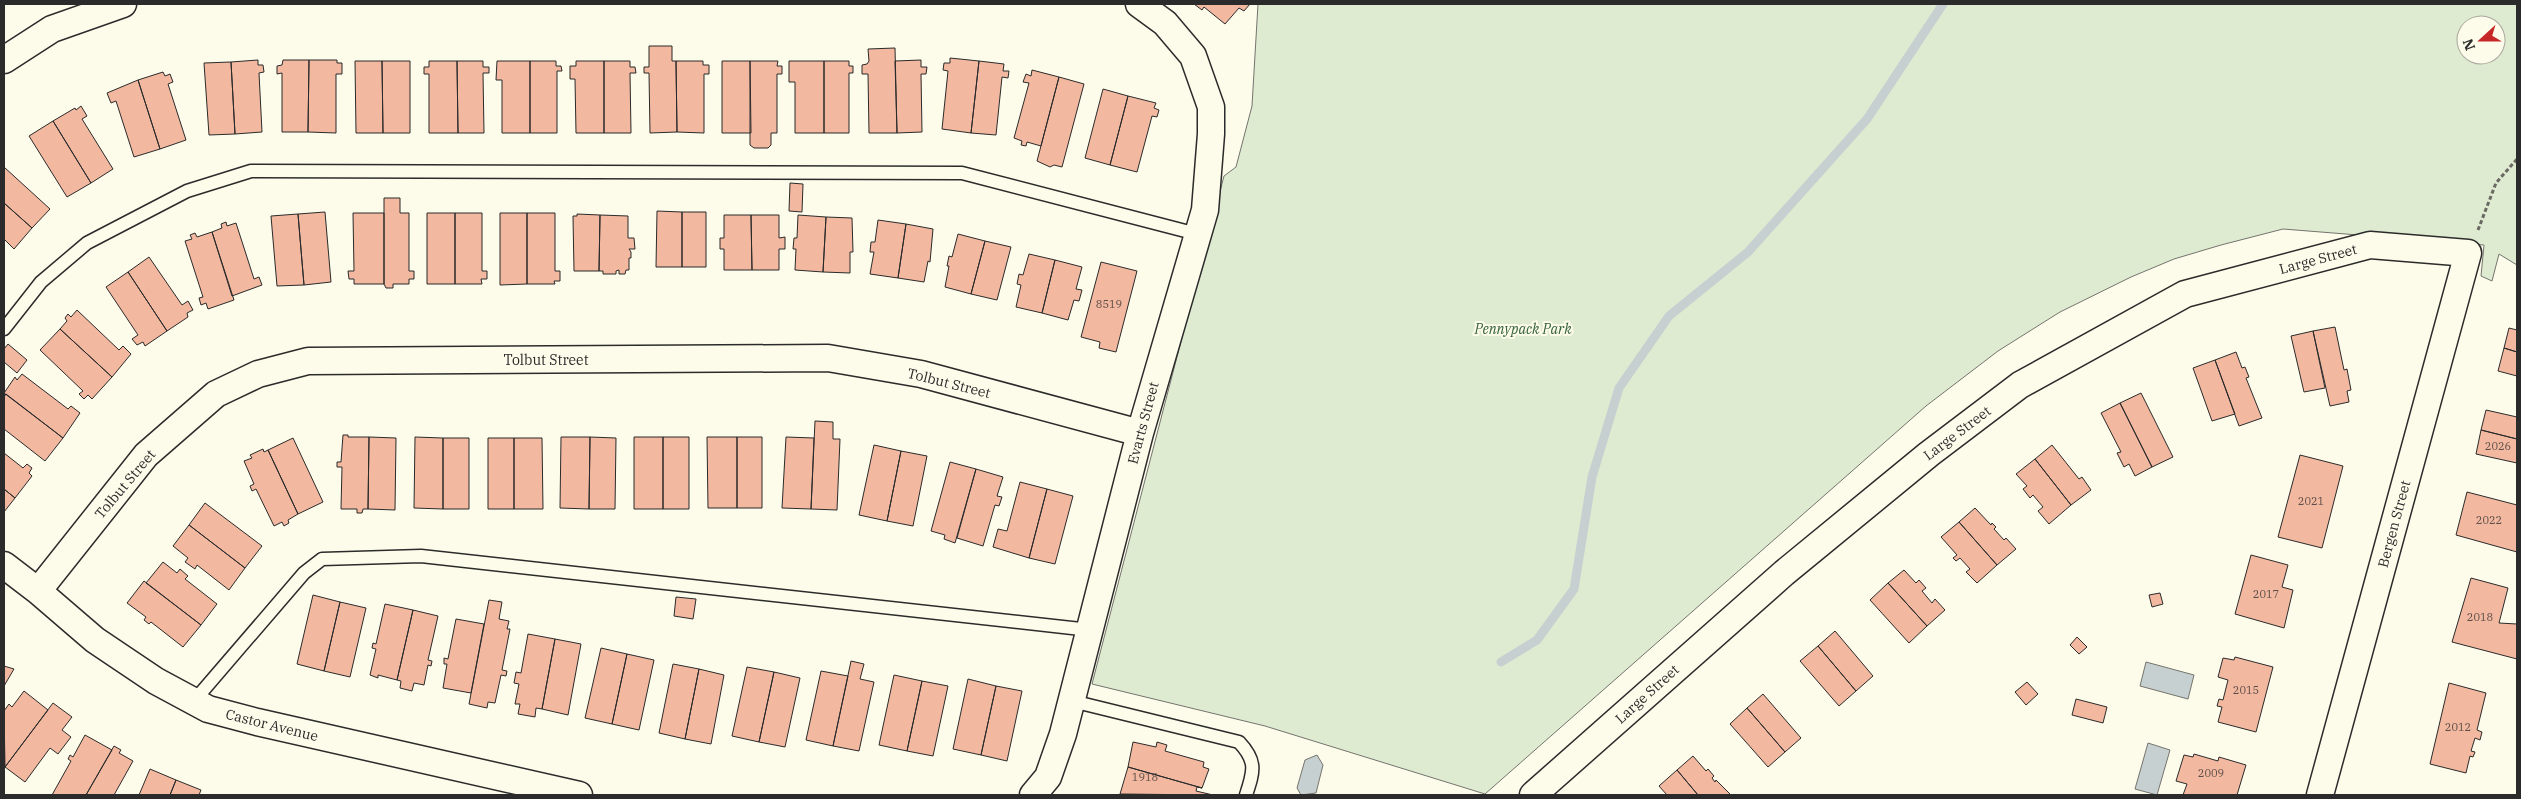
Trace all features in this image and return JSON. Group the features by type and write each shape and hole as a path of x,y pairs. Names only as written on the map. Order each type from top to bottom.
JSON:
{"street":[{"path":"4,60 52,29 121,4"},
{"name":"Evarts Street","path":"1034,795 1048,777 1072,701 1140,433 1205,210 1211,134 1210,107 1193,56 1165,22 1139,4"},
{"name":"Large Street","path":"1533,795 1784,573 1929,454 2020,385 2186,294 2370,245 2468,253"},
{"name":"Bergen Street","path":"2320,795 2468,253"},
{"name":"Tolbut Street","path":"38,591 146,455 216,394 258,374 308,361 828,358 921,374 1140,433"},
{"name":"Castor Avenue","path":"4,565 38,591 95,640 156,681 208,709 257,722 579,795"}],"lane":[{"path":"4,329 41,282 87,243 187,191 251,171 962,173 1197,234"},
{"path":"194,701 304,573 322,559 421,556 1090,630"},
{"path":"1072,701 1238,742 1250,754 1253,775 1246,795"}],"path":[{"path":"2468,253 2496,183 2517,159"}],"green space":[{"name":"Pennypack Park","path":"1258,4 2517,4 2517,265 2499,254 2492,281 2481,276 2484,245 2283,229 2174,259 2131,277 2060,312 1998,351 1926,406 1485,794 1265,726 1092,684 1224,176 1236,167 1252,106"}],"shaded area":[{"path":"2146,662 2194,675 2188,699 2140,686"},
{"path":"2148,743 2170,750 2157,795 2135,789"},
{"path":"1317,755 1323,765 1316,793 1301,795 1297,788 1305,760"}],"building":[{"path":"1194,4 1250,4 1244,11 1239,8 1225,24 1204,7 1202,10"},
{"path":"649,46 672,46 672,61 676,61 677,132 650,133 649,73 644,73 644,67 649,67"},
{"path":"895,48 897,133 869,133 868,74 862,74 862,65 867,64 869,61 868,49"},
{"path":"950,58 979,61 971,133 942,129 948,71 943,70 944,63 950,63"},
{"path":"258,60 258,65 263,65 264,72 259,73 262,132 235,134 231,62"},
{"path":"283,60 309,60 308,132 282,132 282,73 277,74 277,66 282,65"},
{"path":"309,60 337,60 337,63 342,63 342,74 336,74 336,133 308,132"},
{"path":"921,60 921,67 927,67 926,74 921,74 922,132 897,133 895,61"},
{"path":"355,61 382,61 383,133 356,133"},
{"path":"382,61 410,61 410,133 383,133"},
{"path":"429,61 457,61 458,133 429,133 429,74 424,74 424,67 429,67"},
{"path":"457,61 483,61 483,67 489,67 489,73 483,73 484,133 458,133"},
{"path":"497,61 530,61 530,133 502,133 502,80 496,80"},
{"path":"530,61 556,61 556,66 561,66 562,71 557,71 557,133 530,133"},
{"path":"576,61 604,61 604,133 576,133 575,79 570,79 570,66 576,66"},
{"path":"604,61 630,61 630,67 635,67 636,73 630,73 631,133 604,133"},
{"path":"676,61 703,61 703,65 709,65 709,74 704,74 704,133 677,132"},
{"path":"722,61 750,61 751,133 722,133"},
{"path":"750,61 778,61 777,66 782,66 782,74 777,74 777,133 771,133 771,145 768,148 754,148 750,145"},
{"path":"789,61 824,61 824,133 795,133 795,82 789,82"},
{"path":"824,61 849,61 849,66 853,66 853,73 849,73 849,133 824,133"},
{"path":"979,61 1004,64 1003,71 1009,71 1008,78 1002,77 996,135 971,133"},
{"path":"231,62 235,134 209,135 204,63"},
{"path":"1032,70 1059,77 1041,146 1027,142 1026,146 1021,145 1022,141 1014,138 1029,83 1023,82 1026,74 1031,76"},
{"path":"163,72 165,76 170,74 173,82 168,84 186,140 160,149 138,80"},
{"path":"1059,77 1084,84 1062,167 1054,165 1050,167 1037,161"},
{"path":"138,80 160,149 134,157 116,101 111,103 107,93"},
{"path":"1103,89 1128,96 1110,165 1085,158"},
{"path":"1128,96 1156,103 1154,108 1159,110 1157,117 1152,116 1137,172 1110,165"},
{"path":"81,106 87,116 82,119 113,169 91,183 53,121"},
{"path":"53,121 91,183 67,197 29,136"},
{"path":"4,167 50,209 32,228 4,203"},
{"path":"790,183 803,184 802,212 789,211"},
{"path":"384,198 400,198 400,213 409,213 409,271 414,271 414,279 409,279 409,284 393,284 393,288 386,288 384,284"},
{"path":"4,203 32,228 14,249 4,239"},
{"path":"657,211 682,212 682,267 656,267"},
{"path":"325,212 331,282 304,285 298,214"},
{"path":"682,212 706,212 706,267 682,267"},
{"path":"353,213 384,213 384,284 354,284 354,279 349,279 348,271 354,271"},
{"path":"427,213 455,213 455,284 427,284"},
{"path":"455,213 482,213 482,271 487,271 487,279 481,279 482,284 455,284"},
{"path":"500,213 527,213 527,284 500,285"},
{"path":"527,213 555,213 555,271 560,271 560,281 554,281 555,284 527,284"},
{"path":"298,214 304,285 277,286 271,216"},
{"path":"577,214 600,215 599,271 574,271 573,216 577,216"},
{"path":"600,215 628,216 628,238 634,238 635,249 629,249 631,258 629,258 629,270 626,270 625,274 619,274 619,270 616,271 616,274 603,274 603,271 599,271"},
{"path":"724,215 751,215 752,270 724,270 724,249 720,249 720,238 724,238"},
{"path":"751,215 779,215 779,238 785,237 785,249 779,249 779,270 752,270"},
{"path":"798,215 826,217 823,272 795,270 796,249 793,249 794,238 797,238"},
{"path":"826,217 852,218 853,252 850,252 850,273 823,272"},
{"path":"878,220 906,224 898,278 870,274 874,252 870,252 871,242 875,242"},
{"path":"226,222 227,226 236,223 254,279 259,277 262,285 232,296 212,232 222,228 221,224"},
{"path":"906,224 933,229 930,262 928,261 924,282 898,278"},
{"path":"212,232 234,300 208,309 206,303 201,305 199,298 203,297 185,241 192,239 190,235 195,233 197,237"},
{"path":"958,234 985,241 971,294 945,287 949,256 952,257"},
{"path":"985,241 1011,247 997,300 971,294"},
{"path":"1029,254 1055,260 1042,313 1016,307 1021,285 1017,284 1019,274 1023,275"},
{"path":"149,257 182,305 188,301 193,310 187,313 188,317 167,331 128,272"},
{"path":"1055,260 1082,267 1076,289 1082,290 1079,301 1074,300 1068,320 1042,313"},
{"path":"1101,262 1137,271 1116,352 1099,348 1100,342 1081,337"},
{"path":"128,272 167,331 145,346 143,342 137,345 132,339 138,335 106,287"},
{"path":"77,310 119,350 123,346 131,354 112,377 60,329 67,321 65,318 68,314 71,317"},
{"path":"2335,327 2344,370 2347,369 2351,390 2347,391 2349,402 2330,406 2313,331"},
{"path":"2509,328 2517,330 2517,352 2504,348"},
{"path":"60,329 112,377 92,399 88,395 84,399 79,394 83,391 40,350"},
{"path":"2313,331 2325,388 2304,392 2291,336"},
{"path":"8,344 27,360 17,373 4,362 4,349"},
{"path":"2504,348 2517,352 2517,376 2498,371"},
{"path":"2236,352 2242,368 2245,367 2249,377 2246,378 2262,418 2239,426 2215,360"},
{"path":"2215,360 2235,414 2212,421 2193,368"},
{"path":"22,374 68,409 71,406 80,413 63,438 4,393 15,377 17,380"},
{"path":"2141,393 2173,457 2152,467 2120,403"},
{"path":"6,394 63,438 45,461 4,429 4,397"},
{"path":"2120,403 2152,467 2135,476 2129,464 2124,467 2117,453 2121,452 2101,413"},
{"path":"2486,410 2517,417 2517,439 2481,430"},
{"path":"815,421 833,422 833,439 840,439 837,510 811,509"},
{"path":"2481,430 2517,439 2517,463 2476,454"},
{"path":"343,435 348,435 348,437 369,437 368,509 363,509 362,513 357,513 357,509 341,509 342,467 337,467 337,462 341,462"},
{"path":"369,437 396,438 395,510 368,509"},
{"path":"415,437 443,438 443,509 414,508"},
{"path":"561,437 590,437 589,509 560,508"},
{"path":"590,437 616,438 615,509 589,509"},
{"path":"634,437 663,437 663,509 634,509"},
{"path":"663,437 689,437 689,509 663,509"},
{"path":"707,437 737,437 737,508 708,508"},
{"path":"737,437 762,437 762,508 737,508"},
{"path":"786,437 814,438 811,509 782,508"},
{"path":"293,438 323,502 298,514 268,450"},
{"path":"443,438 469,438 469,509 443,509"},
{"path":"488,438 514,438 514,509 488,509"},
{"path":"514,438 542,438 543,509 514,509"},
{"path":"874,445 901,451 887,521 859,515"},
{"path":"2052,445 2079,479 2082,477 2091,490 2071,505 2035,459"},
{"path":"263,449 264,452 268,450 298,514 288,520 289,523 284,526 282,522 274,526 256,489 252,491 250,486 254,484 244,461 252,458 250,455"},
{"path":"901,451 927,456 913,526 887,521"},
{"path":"4,453 23,468 27,464 32,468 29,473 32,476 15,498 4,489"},
{"path":"2300,455 2343,466 2322,548 2278,537"},
{"path":"2035,459 2071,505 2049,524 2038,511 2043,507 2033,495 2030,498 2023,489 2027,486 2016,474"},
{"path":"950,462 976,469 955,543 944,539 945,535 931,531"},
{"path":"976,469 1003,477 997,496 1002,497 999,506 995,505 983,546 957,538"},
{"path":"1020,482 1047,489 1029,558 993,547 998,529 1007,531"},
{"path":"4,489 15,498 4,512"},
{"path":"1047,489 1073,496 1055,564 1029,558"},
{"path":"2467,492 2517,505 2517,552 2456,535"},
{"path":"205,503 262,546 245,568 189,525"},
{"path":"1975,508 1991,525 1992,523 1996,527 1994,529 2004,540 2006,538 2016,549 1997,565 1959,522"},
{"path":"1959,522 1997,565 1977,583 1966,572 1970,569 1960,558 1956,561 1953,558 1957,555 1941,537"},
{"path":"189,525 245,568 229,590 197,565 195,569 185,562 188,558 173,546"},
{"path":"2251,555 2288,565 2282,587 2293,590 2284,628 2235,614"},
{"path":"163,562 177,573 180,569 188,576 185,579 217,604 201,625 146,583"},
{"path":"1904,570 1916,583 1919,580 1926,588 1922,591 1932,603 1935,599 1945,610 1927,626 1888,583"},
{"path":"2471,578 2508,588 2499,623 2517,624 2517,659 2452,642"},
{"path":"144,581 201,625 183,647 151,622 149,624 144,620 146,617 127,603"},
{"path":"1888,583 1927,626 1909,643 1870,600"},
{"path":"2160,593 2163,604 2152,607 2149,595"},
{"path":"313,595 340,602 324,671 297,664"},
{"path":"676,597 696,599 693,619 674,616"},
{"path":"489,600 502,602 499,619 509,621 507,629 510,629 502,670 507,671 506,676 501,675 495,703 488,702 487,708 469,704"},
{"path":"340,602 366,608 350,677 324,671"},
{"path":"385,604 413,610 397,680 370,675 376,649 372,648 373,643 376,644"},
{"path":"413,610 438,616 428,660 432,661 431,666 428,665 424,685 414,683 412,691 400,688 401,681 397,680"},
{"path":"456,619 484,624 471,693 443,688 447,664 444,664 444,658 448,659"},
{"path":"1835,631 1873,676 1856,691 1818,646"},
{"path":"528,634 555,639 542,709 536,708 535,717 518,714 520,704 515,704 519,684 514,683 516,672 521,673"},
{"path":"2077,637 2087,647 2079,654 2070,645"},
{"path":"555,639 581,644 568,715 542,709"},
{"path":"1818,646 1856,691 1839,706 1800,661"},
{"path":"601,648 627,654 612,724 585,718"},
{"path":"627,654 654,660 639,730 612,724"},
{"path":"2235,657 2273,667 2256,732 2218,722 2222,707 2217,706 2219,699 2223,700 2228,680 2218,677 2223,658 2234,660"},
{"path":"851,661 864,664 860,679 874,682 859,751 833,746"},
{"path":"673,664 699,669 685,739 659,733"},
{"path":"4,666 14,669 4,686"},
{"path":"747,667 774,672 759,742 732,736"},
{"path":"699,669 724,675 711,744 685,739"},
{"path":"821,671 848,676 833,746 806,740"},
{"path":"774,672 800,678 785,747 759,742"},
{"path":"894,675 922,681 907,751 879,745"},
{"path":"968,679 996,686 981,755 953,749"},
{"path":"922,681 948,686 933,756 907,751"},
{"path":"2027,682 2038,694 2026,705 2015,692"},
{"path":"2449,683 2486,693 2477,730 2482,732 2480,740 2475,738 2471,751 2475,752 2473,757 2470,756 2466,773 2430,764"},
{"path":"996,686 1022,691 1007,761 981,755"},
{"path":"24,691 48,710 5,767 4,711 9,704 12,707"},
{"path":"1763,694 1801,738 1785,752 1747,708"},
{"path":"2076,699 2107,707 2103,723 2072,715"},
{"path":"53,703 72,717 62,730 71,737 58,754 50,748 25,782 5,767"},
{"path":"1747,708 1785,752 1768,767 1730,724"},
{"path":"85,735 112,750 86,795 52,795 71,761 68,759 70,755 73,757"},
{"path":"1133,742 1156,747 1157,742 1167,745 1165,751 1204,762 1203,767 1209,769 1202,788 1128,767"},
{"path":"114,746 121,750 119,753 133,761 114,795 86,795"},
{"path":"2194,754 2218,761 2219,757 2246,765 2237,795 2183,795 2187,784 2176,781 2184,755 2193,757"},
{"path":"1693,756 1706,771 1708,769 1714,776 1712,778 1715,782 1716,780 1731,795 1698,795 1677,770"},
{"path":"1128,767 1202,788 1197,787 1196,791 1213,795 1120,794"},
{"path":"150,769 176,780 170,795 139,795"},
{"path":"1677,770 1698,795 1667,795 1659,786"},
{"path":"176,780 201,790 199,795 170,795"}],"waterway":[{"path":"1501,662 1537,640 1574,589 1592,477 1619,388 1669,316 1748,252 1867,119 1943,4"}]}
